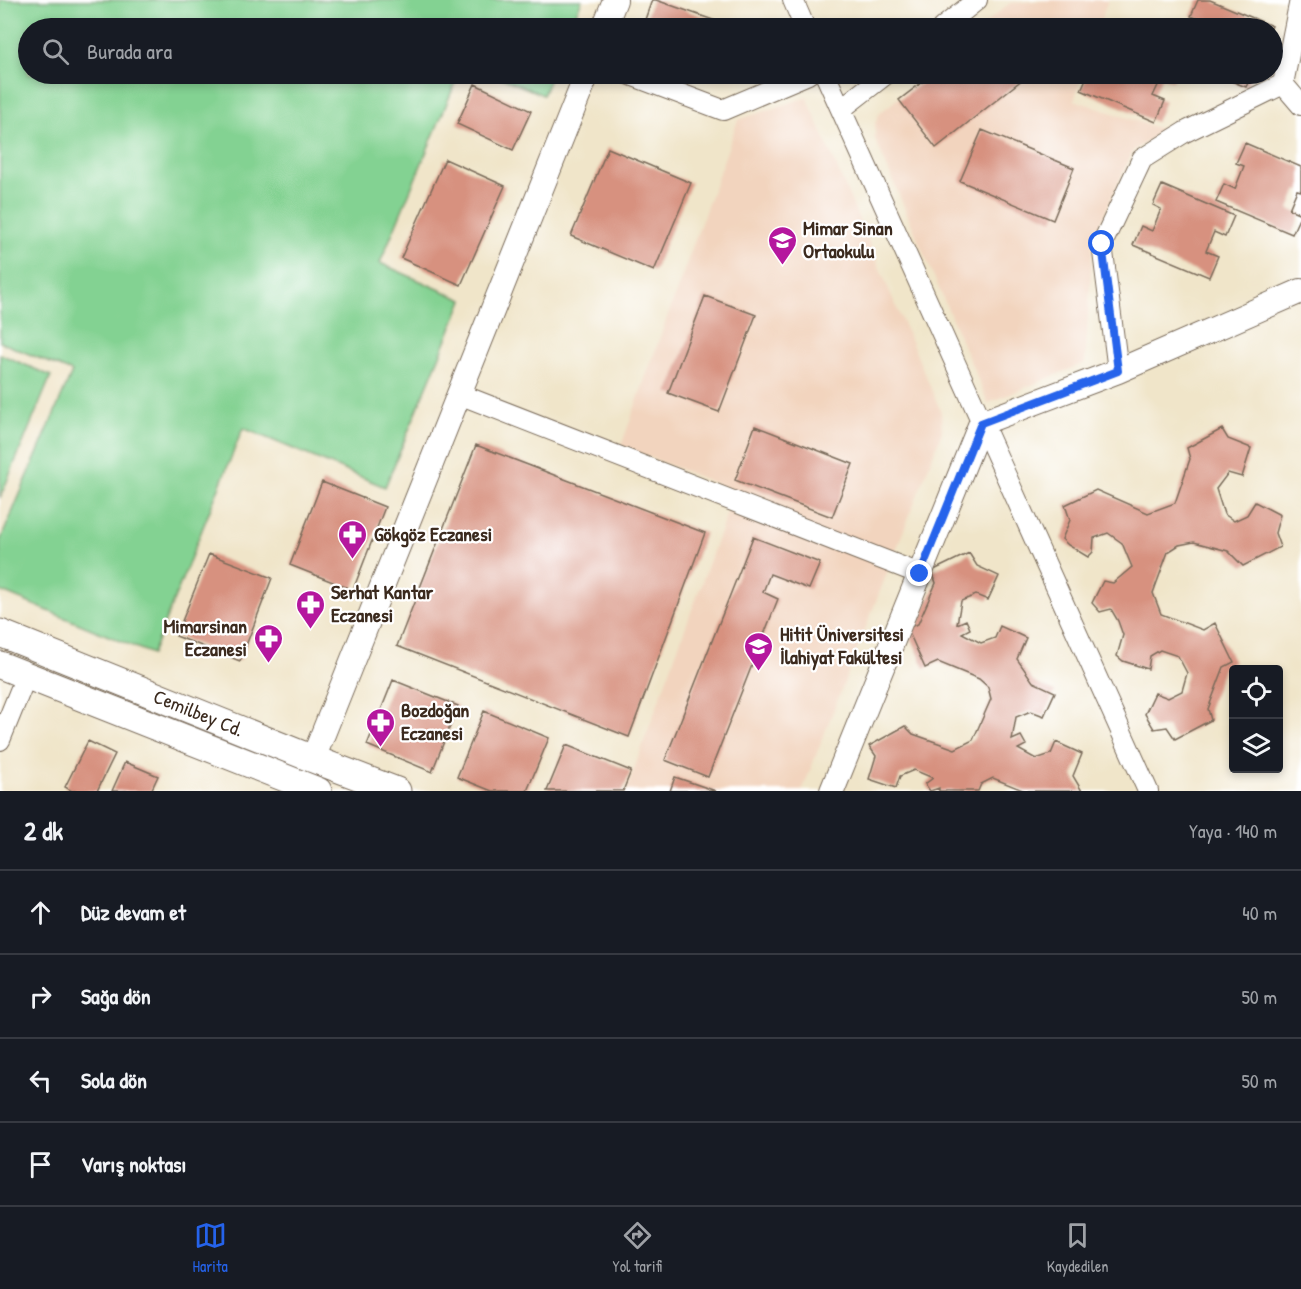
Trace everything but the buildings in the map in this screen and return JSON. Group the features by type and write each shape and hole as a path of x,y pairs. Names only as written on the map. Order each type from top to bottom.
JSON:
{"main road":[{"name":"Cemilbey Cd.","path":"0,633 397,791"},
{"name":"Cemilbey Cd.","path":"0,665 312,790"}],"street":[{"path":"608,18 615,0"},
{"path":"793,0 801,18"},
{"path":"954,18 977,0"},
{"path":"1283,84 1300,0"},
{"path":"313,759 583,84"},
{"path":"654,84 723,110 784,84"},
{"path":"830,84 1148,791"},
{"path":"842,110 874,84"},
{"path":"1283,84 1301,105"},
{"path":"1118,371 1102,244 1142,159 1185,132 1283,84"},
{"path":"832,791 981,423 1118,371 1301,291"},
{"path":"459,394 920,574"},
{"path":"0,740 26,676"}],"shaded area":[{"path":"1108,0 1102,18 992,18 1010,3"},
{"path":"915,84 1080,84 1074,100 1163,130 1133,151 1093,239 1085,363 988,403 875,139 875,124 879,114"},
{"name":"Mimar Sinan Ortaokulu","path":"807,97 941,412 942,432 802,791 626,791 735,491 621,446 738,120"}],"green space":[{"path":"0,0 582,0 574,18 18,18 18,84 455,84 380,263 463,300 385,487 243,428 152,654 0,591 0,541 72,372 0,342"},
{"path":"516,84 548,84 543,95"},
{"path":"0,354 51,376 0,498"}],"place":[{"name":"Mimar Sinan Ortaokulu","path":"782,266"},
{"name":"Gökgöz Eczanesi","path":"353,560"},
{"name":"Serhat Kantar Eczanesi","path":"310,630"},
{"name":"Mimarsinan Eczanesi","path":"268,664"},
{"name":"Hitit Üniversitesi İlahiyat Fakültesi","path":"759,672"},
{"name":"Bozdoğan Eczanesi","path":"380,748"}],"route":[{"path":"920,574 981,423 1118,371 1102,244"}]}
